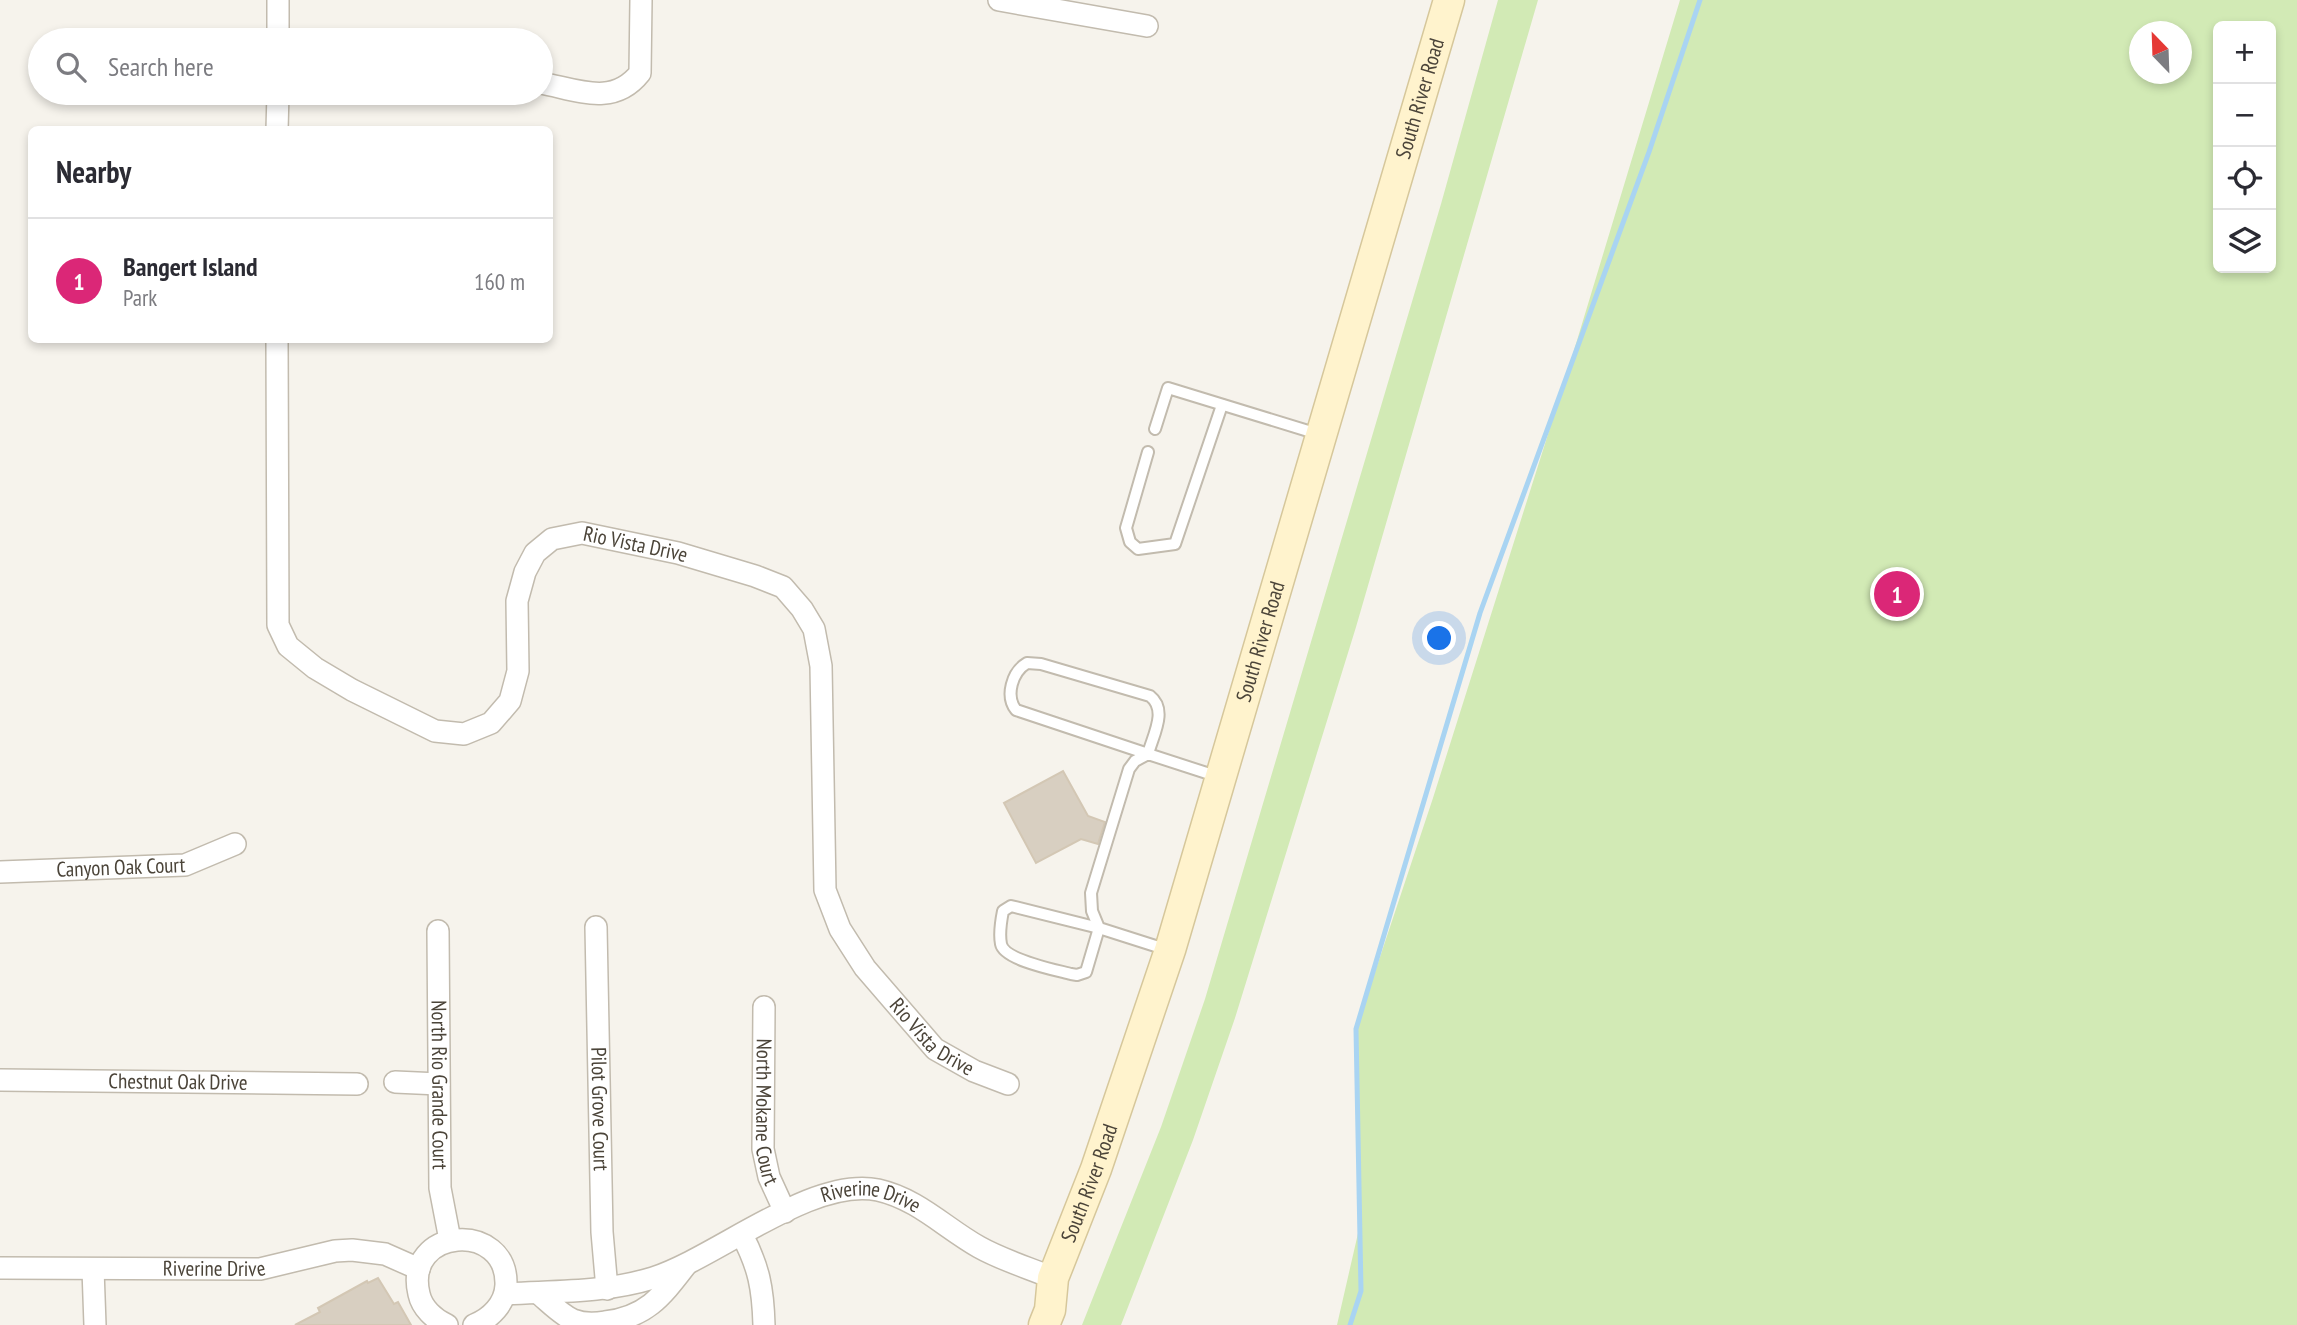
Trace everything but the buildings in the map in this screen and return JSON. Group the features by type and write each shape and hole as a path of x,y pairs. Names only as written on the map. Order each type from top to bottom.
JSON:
{"main road":[{"name":"South River Road","path":"1024,1325 1034,1303 1053,1278 1096,1169 1170,950 1449,0"},
{"name":"South River Road","path":"1044,1325 1050,1310 1053,1278"}],"street":[{"path":"278,0 278,28"},
{"path":"553,85 606,94 622,90 633,81 640,73 641,0"},
{"path":"999,0 1147,26"},
{"path":"277,126 278,105"},
{"name":"Rio Vista Drive","path":"277,343 278,625 288,646 315,668 435,731 464,734 491,723 510,701 518,671 517,601 525,572 535,552 552,539 582,533 678,553 783,587 802,609 814,629 821,666 825,890 841,929 865,968 935,1049 974,1071 1008,1084"},
{"name":"Canyon Oak Court","path":"0,872 185,865 236,844"},
{"name":"Pilot Grove Court","path":"596,927 601,1220 607,1289"},
{"name":"North Rio Grande Court","path":"438,931 440,1188 450,1240"},
{"name":"North Mokane Court","path":"764,1007 763,1149 769,1177 785,1212"},
{"name":"Chestnut Oak Drive","path":"0,1080 358,1084"},
{"path":"395,1082 439,1084"},
{"name":"Riverine Drive","path":"505,1294 607,1289 652,1278 687,1264 821,1195 848,1188 878,1190 906,1199 978,1247 1053,1278"},
{"path":"742,1235 754,1258 761,1281 764,1325"},
{"path":"447,1325 434,1317 422,1303 418,1286 419,1269 429,1252 450,1240 473,1240 492,1251 504,1271 505,1294 492,1314 474,1325"},
{"name":"Riverine Drive","path":"0,1268 260,1269 335,1251 352,1250 385,1254 419,1269"},
{"name":"Riverine Drive","path":"538,1293 570,1318 587,1323 611,1322 635,1315 655,1303 687,1264"},
{"path":"93,1269 95,1325"}],"lane":[{"path":"1155,429 1168,388 1320,435"},
{"path":"1148,452 1126,528 1130,542 1138,549 1175,544 1222,405"},
{"path":"1170,950 1099,928 1011,906 1003,911 1001,944 1012,957 1077,975 1086,972 1099,928 1092,911 1091,893 1129,769 1135,761 1148,754 1159,709 1150,696 1041,664 1027,663 1017,670 1010,700 1016,710 1148,754 1222,778"}],"green space":[{"path":"1498,0 1538,0 1356,627 1235,1018 1193,1140 1121,1325 1082,1325 1161,1127 1205,999 1441,204"},
{"path":"1680,0 2297,0 2297,1325 1337,1325 1359,1229 1356,1029 1433,798 1562,390"}],"waterway":[{"path":"1350,1325 1361,1291 1356,1029 1480,613 1649,152 1700,0"}],"place":[{"name":"Bangert Island","path":"1897,594"}]}
